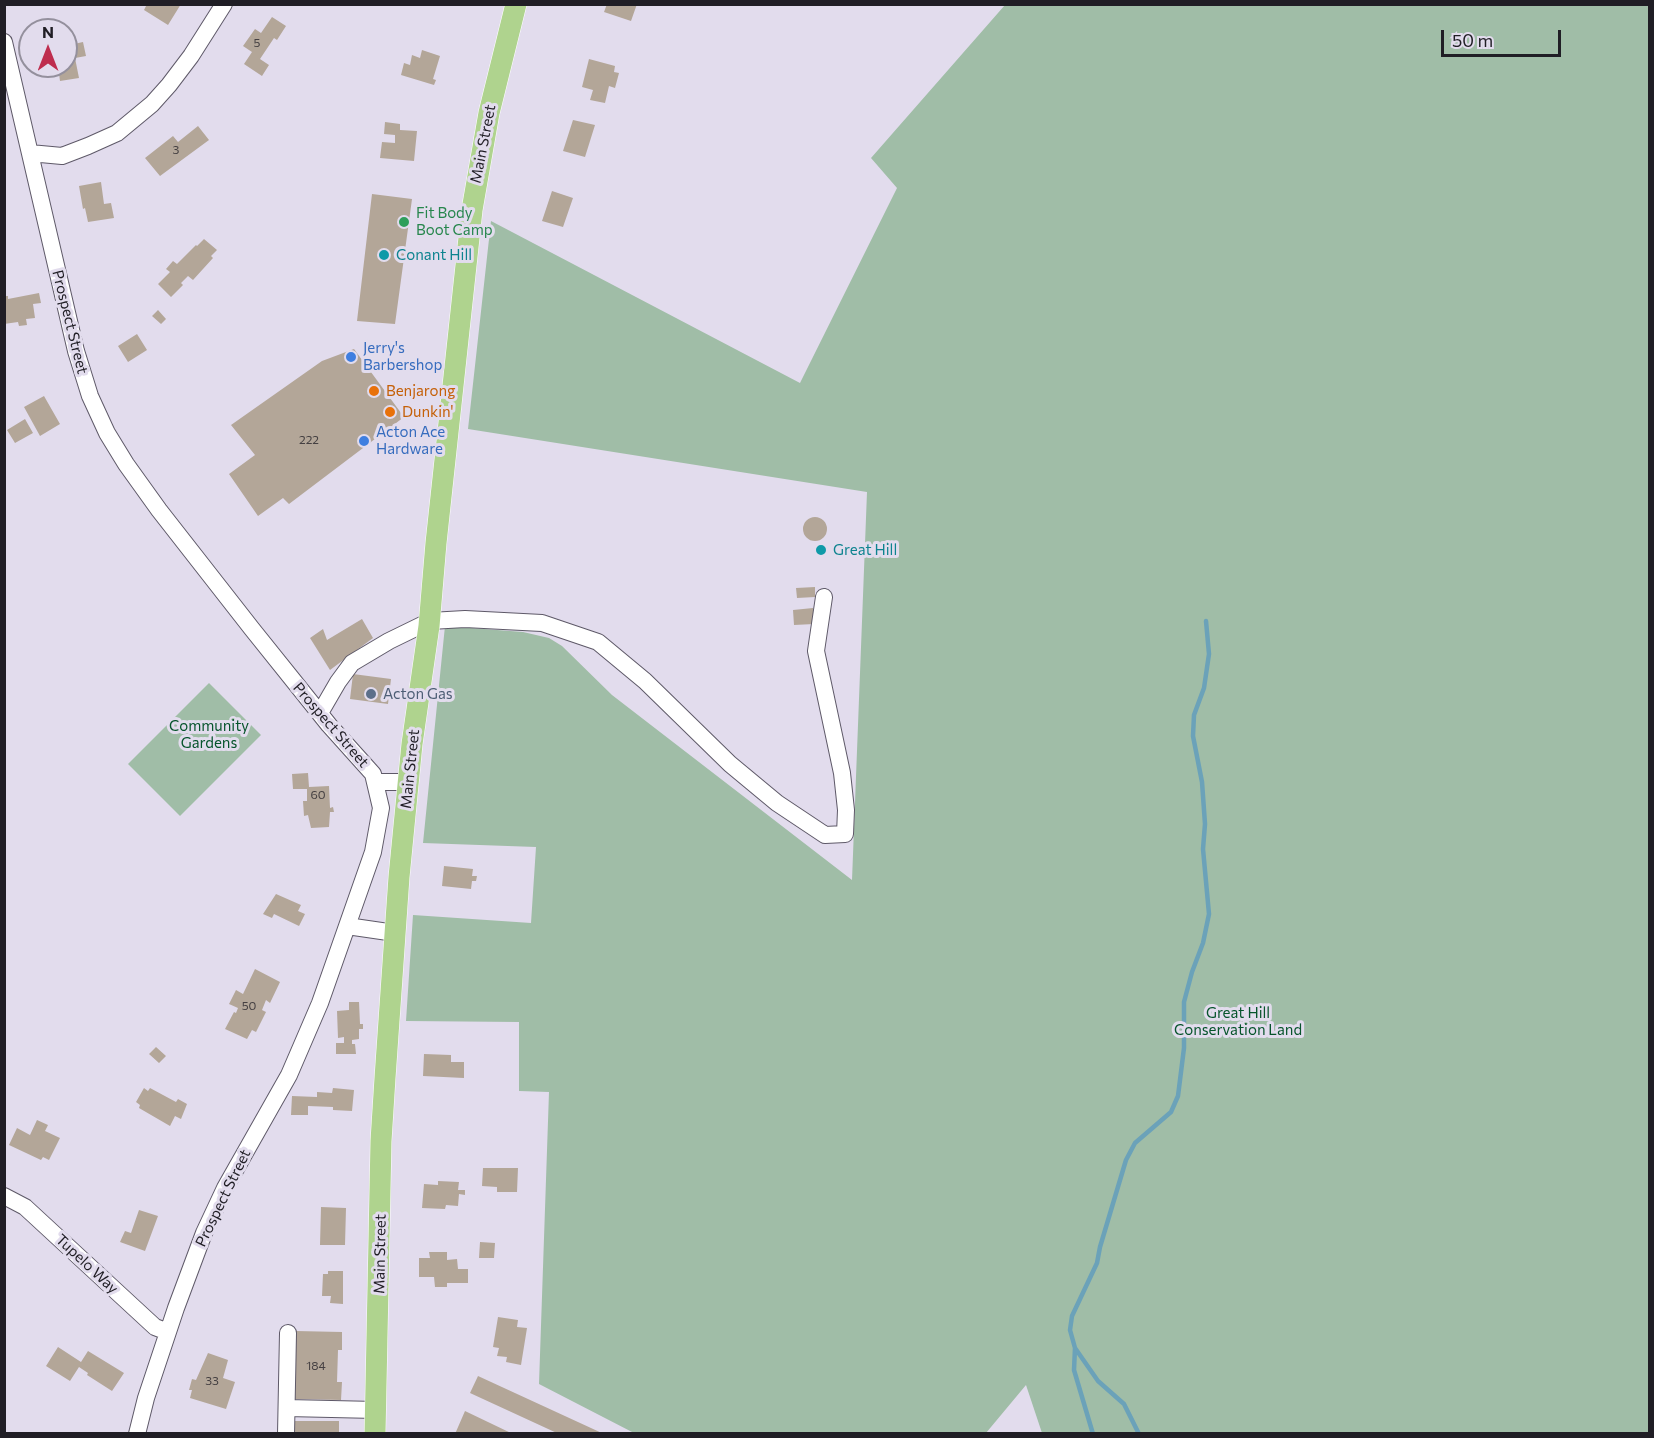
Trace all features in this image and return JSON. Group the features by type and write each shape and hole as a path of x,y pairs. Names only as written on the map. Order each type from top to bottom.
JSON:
{"main road":[{"name":"Main Street","path":"375,1434 381,1141 408,782 430,621 445,451 472,210 489,113 516,4"}],"street":[{"path":"30,153 62,156 117,133 152,104 169,86 224,4"},
{"name":"Prospect Street","path":"4,42 76,351 90,396 107,433 159,510 320,713 373,774 381,808 373,852 320,1003 289,1075 225,1188 204,1233 168,1332 146,1398 137,1434"},
{"path":"320,713 352,663 389,640 430,621 465,619 542,623 598,642 645,681 730,764 777,803 825,835 845,834 846,810 842,773 816,651 824,597"},
{"path":"375,782 408,782"},
{"path":"347,926 395,933"},
{"name":"Tupelo Way","path":"4,1196 25,1207 155,1327 168,1332"},
{"path":"286,1434 288,1333"},
{"path":"287,1408 376,1410"}],"green space":[{"name":"Great Hill Conservation Land","path":"1005,5 1649,5 1649,1433 1042,1433 1026,1385 986,1433 634,1433 539,1384 549,1092 519,1091 519,1022 406,1021 413,915 531,923 536,847 423,843 445,626 523,632 549,638 562,646 612,695 852,880 867,492 468,429 491,221 800,383 897,188 871,158"},
{"name":"Community Gardens","path":"209,683 261,735 180,816 128,764"}],"building":[{"path":"147,4 181,4 168,25 144,10"},
{"path":"607,4 637,4 631,21 604,12"},
{"path":"272,17 286,26 277,40 274,38 260,59 269,65 262,76 244,64 252,52 243,46 255,29 261,33"},
{"path":"83,42 86,56 78,57 78,43"},
{"path":"422,50 440,56 433,79 436,80 434,85 401,75 404,63 410,65 412,55 420,58"},
{"path":"589,59 615,66 614,72 619,73 615,88 609,86 605,103 590,100 593,90 582,87"},
{"path":"78,73 79,78 60,81 60,78 78,78"},
{"path":"573,120 595,125 585,157 563,151"},
{"path":"385,122 400,124 400,130 417,131 414,161 380,158 382,142 395,143 395,135 384,134"},
{"path":"198,126 209,140 160,176 145,158 173,136 178,142"},
{"path":"101,182 104,204 111,203 114,218 88,222 79,186"},
{"path":"552,191 573,198 563,227 542,221"},
{"path":"372,194 412,199 395,324 357,321"},
{"path":"204,239 217,250 211,256 213,258 193,280 188,276 171,297 158,284 170,272 166,269 173,261 177,264"},
{"path":"39,293 41,303 33,304 35,318 26,319 27,325 19,326 18,322 4,324 4,296 8,296 8,299"},
{"path":"158,310 166,319 161,324 152,316"},
{"path":"137,334 147,350 128,362 118,346"},
{"path":"354,349 404,417 289,504 283,498 258,516 229,474 255,455 231,425 322,361"},
{"path":"44,396 60,424 40,436 24,407"},
{"path":"25,419 33,433 15,443 7,430"},
{"path":"810,517 820,517 827,524 827,534 820,541 810,541 803,534 803,524"},
{"path":"815,587 815,597 797,598 796,588"},
{"path":"813,608 814,624 794,625 793,610"},
{"path":"362,619 373,638 330,670 310,638 323,629 327,640"},
{"path":"353,674 391,679 388,704 350,699"},
{"path":"308,773 309,787 329,786 330,808 333,807 334,812 330,812 329,827 311,828 308,815 304,816 303,801 307,801 307,789 293,789 292,774"},
{"path":"444,866 473,869 472,876 477,876 476,881 472,881 471,889 442,886"},
{"path":"276,894 301,905 298,911 305,914 299,926 274,914 272,918 263,914"},
{"path":"255,969 280,982 270,1003 266,1000 262,1010 266,1012 256,1032 252,1030 247,1039 225,1029 238,1008 229,1004 236,990 243,994"},
{"path":"349,1002 359,1002 360,1024 363,1024 363,1029 359,1029 359,1039 352,1040 356,1054 336,1054 336,1043 344,1043 344,1037 338,1038 337,1011 349,1010"},
{"path":"156,1047 166,1056 159,1063 149,1054"},
{"path":"424,1054 451,1055 451,1062 464,1062 464,1078 423,1076"},
{"path":"144,1088 148,1091 150,1088 176,1102 178,1099 187,1104 181,1119 175,1116 170,1126 139,1108 140,1105 136,1102"},
{"path":"333,1088 354,1090 352,1111 333,1110 333,1107 308,1106 308,1115 291,1115 292,1096 317,1097 317,1092 332,1093"},
{"path":"37,1120 48,1125 45,1131 60,1138 49,1160 43,1157 41,1160 9,1145 17,1128 30,1135"},
{"path":"483,1168 518,1168 517,1192 497,1192 497,1187 482,1186"},
{"path":"438,1181 459,1182 458,1190 465,1190 465,1195 459,1194 458,1206 446,1205 445,1209 422,1208 424,1184 438,1185"},
{"path":"321,1207 346,1208 345,1245 320,1245"},
{"path":"139,1210 158,1216 145,1251 120,1242 125,1231 131,1233"},
{"path":"480,1242 495,1243 494,1258 479,1258"},
{"path":"429,1252 447,1252 447,1260 457,1259 458,1269 468,1269 468,1283 447,1283 447,1287 435,1287 434,1277 419,1277 419,1258 430,1258"},
{"path":"328,1271 343,1271 343,1304 330,1303 331,1296 322,1296 323,1274 328,1274"},
{"path":"498,1317 518,1320 517,1327 527,1328 521,1365 506,1362 507,1357 497,1356 499,1348 493,1347"},
{"path":"296,1331 342,1332 342,1350 338,1350 337,1382 342,1382 341,1400 295,1399"},
{"path":"58,1347 81,1362 88,1351 124,1373 112,1391 79,1367 70,1381 46,1366"},
{"path":"208,1353 228,1360 223,1378 235,1382 226,1409 190,1398 192,1390 189,1390 192,1379 196,1380"},
{"path":"478,1376 604,1434 559,1434 470,1393"},
{"path":"465,1411 513,1434 455,1434"},
{"path":"293,1421 339,1421 339,1434 293,1434"}],"waterway":[{"path":"1139,1434 1124,1404 1098,1381 1075,1348 1070,1330 1072,1316 1097,1263 1126,1160 1135,1143 1171,1112 1178,1096 1184,1048 1184,1002 1203,943 1209,914 1203,849 1205,824 1202,782 1193,736 1194,715 1204,688 1209,654 1206,621"},
{"path":"1075,1348 1074,1370 1093,1434"}],"place":[{"name":"Fit Body Boot Camp","path":"404,222"},
{"name":"Conant Hill","path":"384,255"},
{"name":"Jerry's Barbershop","path":"351,357"},
{"name":"Benjarong","path":"374,391"},
{"name":"Dunkin'","path":"390,412"},
{"name":"Acton Ace Hardware","path":"364,441"},
{"name":"Great Hill","path":"821,550"},
{"name":"Acton Gas","path":"371,694"}]}
